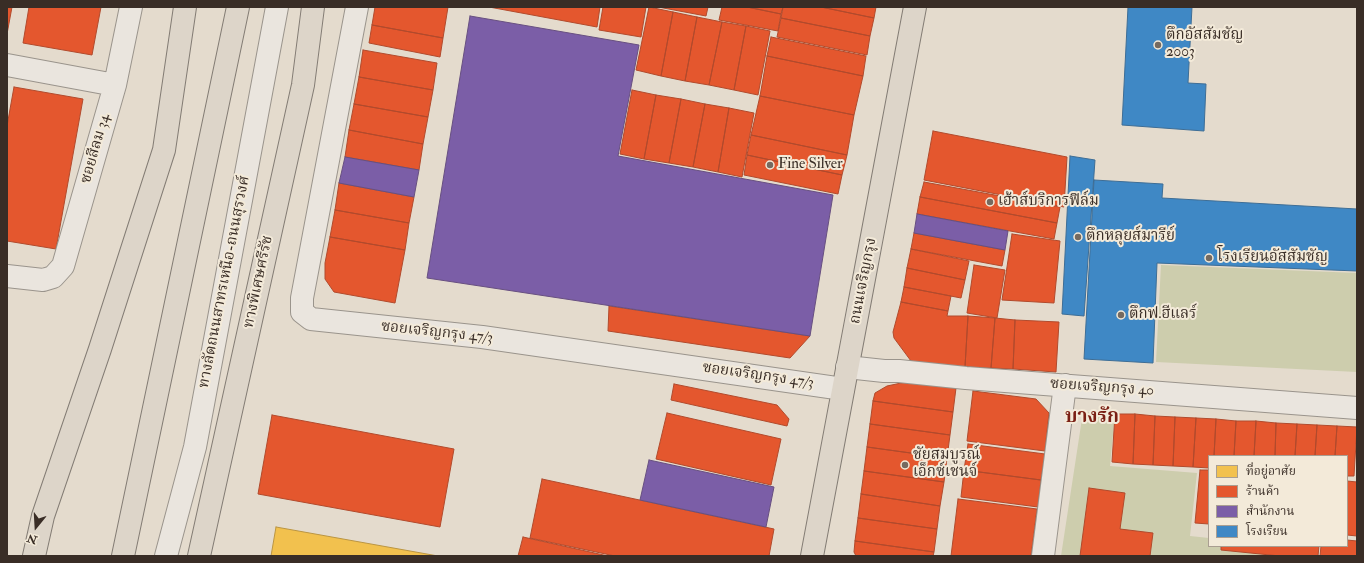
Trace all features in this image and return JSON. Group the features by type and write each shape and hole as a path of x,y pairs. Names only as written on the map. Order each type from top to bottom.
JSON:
{"main road":[{"path":"34,556 43,516 100,349 164,150 185,7"},
{"path":"123,556 238,7"},
{"name":"ทางพิเศษศรีรัช","path":"199,556 302,85 313,7"},
{"name":"ถนนเจริญกรุง","path":"812,556 903,66 916,7"}],"street":[{"name":"ซอยสีลม 34","path":"7,276 43,280 53,277 63,266 115,85 131,7"},
{"name":"ทางลัดถนนสาทรเหนือ-ถนนสุรวงศ์","path":"166,556 195,447 277,7"},
{"name":"ซอยเจริญกรุง 47/3","path":"357,7 302,298 302,312 311,319 482,338 843,389"},
{"path":"7,65 115,85"},
{"name":"ซอยเจริญกรุง 40","path":"847,367 1357,408"},
{"path":"1043,556 1065,385"}],"green space":[{"path":"1161,265 1357,273 1357,372 1156,362"},
{"path":"1083,412 1115,414 1110,466 1197,473 1190,536 1208,538 1208,547 1287,547 1317,556 1061,556"}],"building: ที่อยู่อาศัย":[{"path":"276,527 438,556 271,556"}],"building: ร้านค้า":[{"path":"7,7 12,7 7,34"},
{"path":"29,7 101,7 92,55 23,43"},
{"path":"375,7 448,7 443,38 372,25"},
{"path":"489,7 600,7 597,27"},
{"path":"603,7 646,7 641,37 599,30"},
{"path":"649,7 673,12 661,76 636,70"},
{"path":"658,7 708,7 706,16"},
{"path":"722,7 747,7 781,14 778,31 719,20"},
{"path":"747,7 783,7 781,14"},
{"path":"783,7 821,7 874,18 870,36 781,18"},
{"path":"821,7 876,7 874,18"},
{"path":"673,12 697,17 685,81 661,76"},
{"path":"697,17 722,22 709,85 685,81"},
{"path":"781,18 870,36 867,55 777,37"},
{"path":"722,22 746,26 734,90 709,85"},
{"path":"372,25 443,38 440,57 369,43"},
{"path":"746,26 770,31 758,95 734,90"},
{"path":"771,37 866,56 863,76 767,56"},
{"path":"363,50 437,63 433,90 359,77"},
{"path":"767,56 863,76 854,115 760,96"},
{"path":"359,77 433,90 428,117 354,104"},
{"path":"14,87 83,99 56,249 7,241 7,126"},
{"path":"632,90 656,95 644,159 620,154"},
{"path":"656,95 681,99 669,163 644,159"},
{"path":"760,96 854,115 847,155 751,135"},
{"path":"681,99 705,104 693,167 669,163"},
{"path":"354,104 428,117 423,144 349,130"},
{"path":"705,104 729,108 718,172 693,167"},
{"path":"729,108 754,113 742,177 718,172"},
{"path":"349,130 423,144 419,170 345,157"},
{"path":"933,131 1067,157 1064,207 924,180"},
{"path":"751,135 847,155 842,175 747,155"},
{"name":"Fine Silver","path":"747,155 842,175 838,194 744,175"},
{"name":"เฮ้าส์บริการฟิล์ม","path":"924,182 1060,207 1057,223 920,197"},
{"path":"339,183 414,197 409,223 335,210"},
{"path":"920,197 1057,223 1054,239 917,214"},
{"path":"335,210 409,223 405,250 330,237"},
{"path":"914,233 1005,250 1002,266 911,249"},
{"path":"1012,234 1060,241 1054,303 1002,300"},
{"path":"330,237 405,250 395,303 334,292 325,279 325,263"},
{"path":"911,249 969,261 965,280 907,268"},
{"path":"974,265 1005,270 997,318 967,313"},
{"path":"907,268 965,280 961,298 904,287"},
{"path":"904,287 951,296 948,311 901,302"},
{"path":"901,302 948,311 947,316 968,316 965,367 911,361 894,338 893,332"},
{"path":"609,306 810,336 790,358 608,331"},
{"path":"968,316 995,318 991,368 965,367"},
{"path":"995,318 1015,320 1013,369 991,368"},
{"path":"1015,320 1059,322 1056,372 1013,369"},
{"path":"906,382 956,388 953,412 873,401 875,393 887,386"},
{"path":"674,384 777,405 789,419 787,426 671,400"},
{"path":"973,391 1036,399 1049,413 1045,451 967,441"},
{"path":"873,401 953,412 950,435 870,424"},
{"path":"667,413 781,439 771,485 656,459"},
{"path":"1115,414 1135,414 1133,464 1112,462"},
{"path":"1135,414 1155,416 1153,465 1133,464"},
{"path":"272,415 454,449 440,527 258,494"},
{"path":"1155,416 1175,417 1173,466 1153,465"},
{"path":"1175,417 1196,418 1193,467 1173,466"},
{"path":"1196,418 1216,419 1214,455 1208,455 1208,468 1193,467"},
{"path":"1216,419 1236,421 1234,455 1214,455"},
{"path":"1236,421 1256,421 1254,455 1234,455"},
{"path":"1256,421 1276,423 1275,455 1254,455"},
{"path":"1276,423 1297,424 1295,455 1275,455"},
{"path":"870,424 950,435 947,458 867,447"},
{"path":"1297,424 1317,425 1315,455 1295,455"},
{"path":"1317,425 1337,426 1335,455 1315,455"},
{"path":"1337,426 1357,427 1354,476 1348,476 1348,455 1335,455"},
{"path":"968,444 1045,454 1041,480 964,470"},
{"name":"ชัยสมบูรณ์ เอ็กซ์เชนจ์","path":"867,447 947,458 944,482 864,471"},
{"path":"964,470 1041,480 1038,507 961,497"},
{"path":"1200,470 1208,470 1208,524 1195,523"},
{"path":"864,471 944,482 940,506 861,494"},
{"path":"542,479 774,529 769,556 615,556 530,538"},
{"path":"1348,481 1357,482 1357,536 1348,535"},
{"path":"1089,488 1125,493 1120,529 1153,533 1150,556 1080,556"},
{"path":"861,494 940,506 937,529 858,518"},
{"path":"958,499 1037,509 1031,556 951,556"},
{"path":"858,518 937,529 934,552 855,541"},
{"path":"523,537 608,556 518,556"},
{"path":"1348,540 1357,541 1357,556 1320,556 1321,547 1348,547"},
{"path":"855,541 934,552 933,556 856,556 854,552"},
{"path":"1221,547 1319,547 1318,556 1280,556 1221,550"}],"building: สำนักงาน":[{"path":"470,16 639,45 618,156 833,195 810,336 427,278"},
{"path":"345,157 419,170 414,197 339,183"},
{"path":"917,214 1008,231 1005,250 914,233"},
{"path":"649,460 774,487 766,527 640,500"}],"building: โรงเรียน":[{"name":"ตึกอัสสัมชัญ 2003","path":"1128,7 1192,7 1188,83 1206,84 1204,131 1122,125"},
{"name":"ตึกหลุยส์มารีย์","path":"1070,156 1095,160 1084,316 1062,314"},
{"name":"ตึกฟ.ฮีแลร์","path":"1094,180 1163,184 1162,198 1357,209 1357,271 1157,263 1153,363 1084,359"}],"place":[{"name":"ตึกอัสสัมชัญ 2003","path":"1158,45"},
{"name":"Fine Silver","path":"770,165"},
{"name":"เฮ้าส์บริการฟิล์ม","path":"990,202"},
{"name":"ตึกหลุยส์มารีย์","path":"1078,237"},
{"name":"โรงเรียนอัสสัมชัญ","path":"1209,258"},
{"name":"ตึกฟ.ฮีแลร์","path":"1121,315"},
{"name":"ชัยสมบูรณ์ เอ็กซ์เชนจ์","path":"905,465"}],"district":[{"name":"บางรัก","path":"1092,418"}]}
